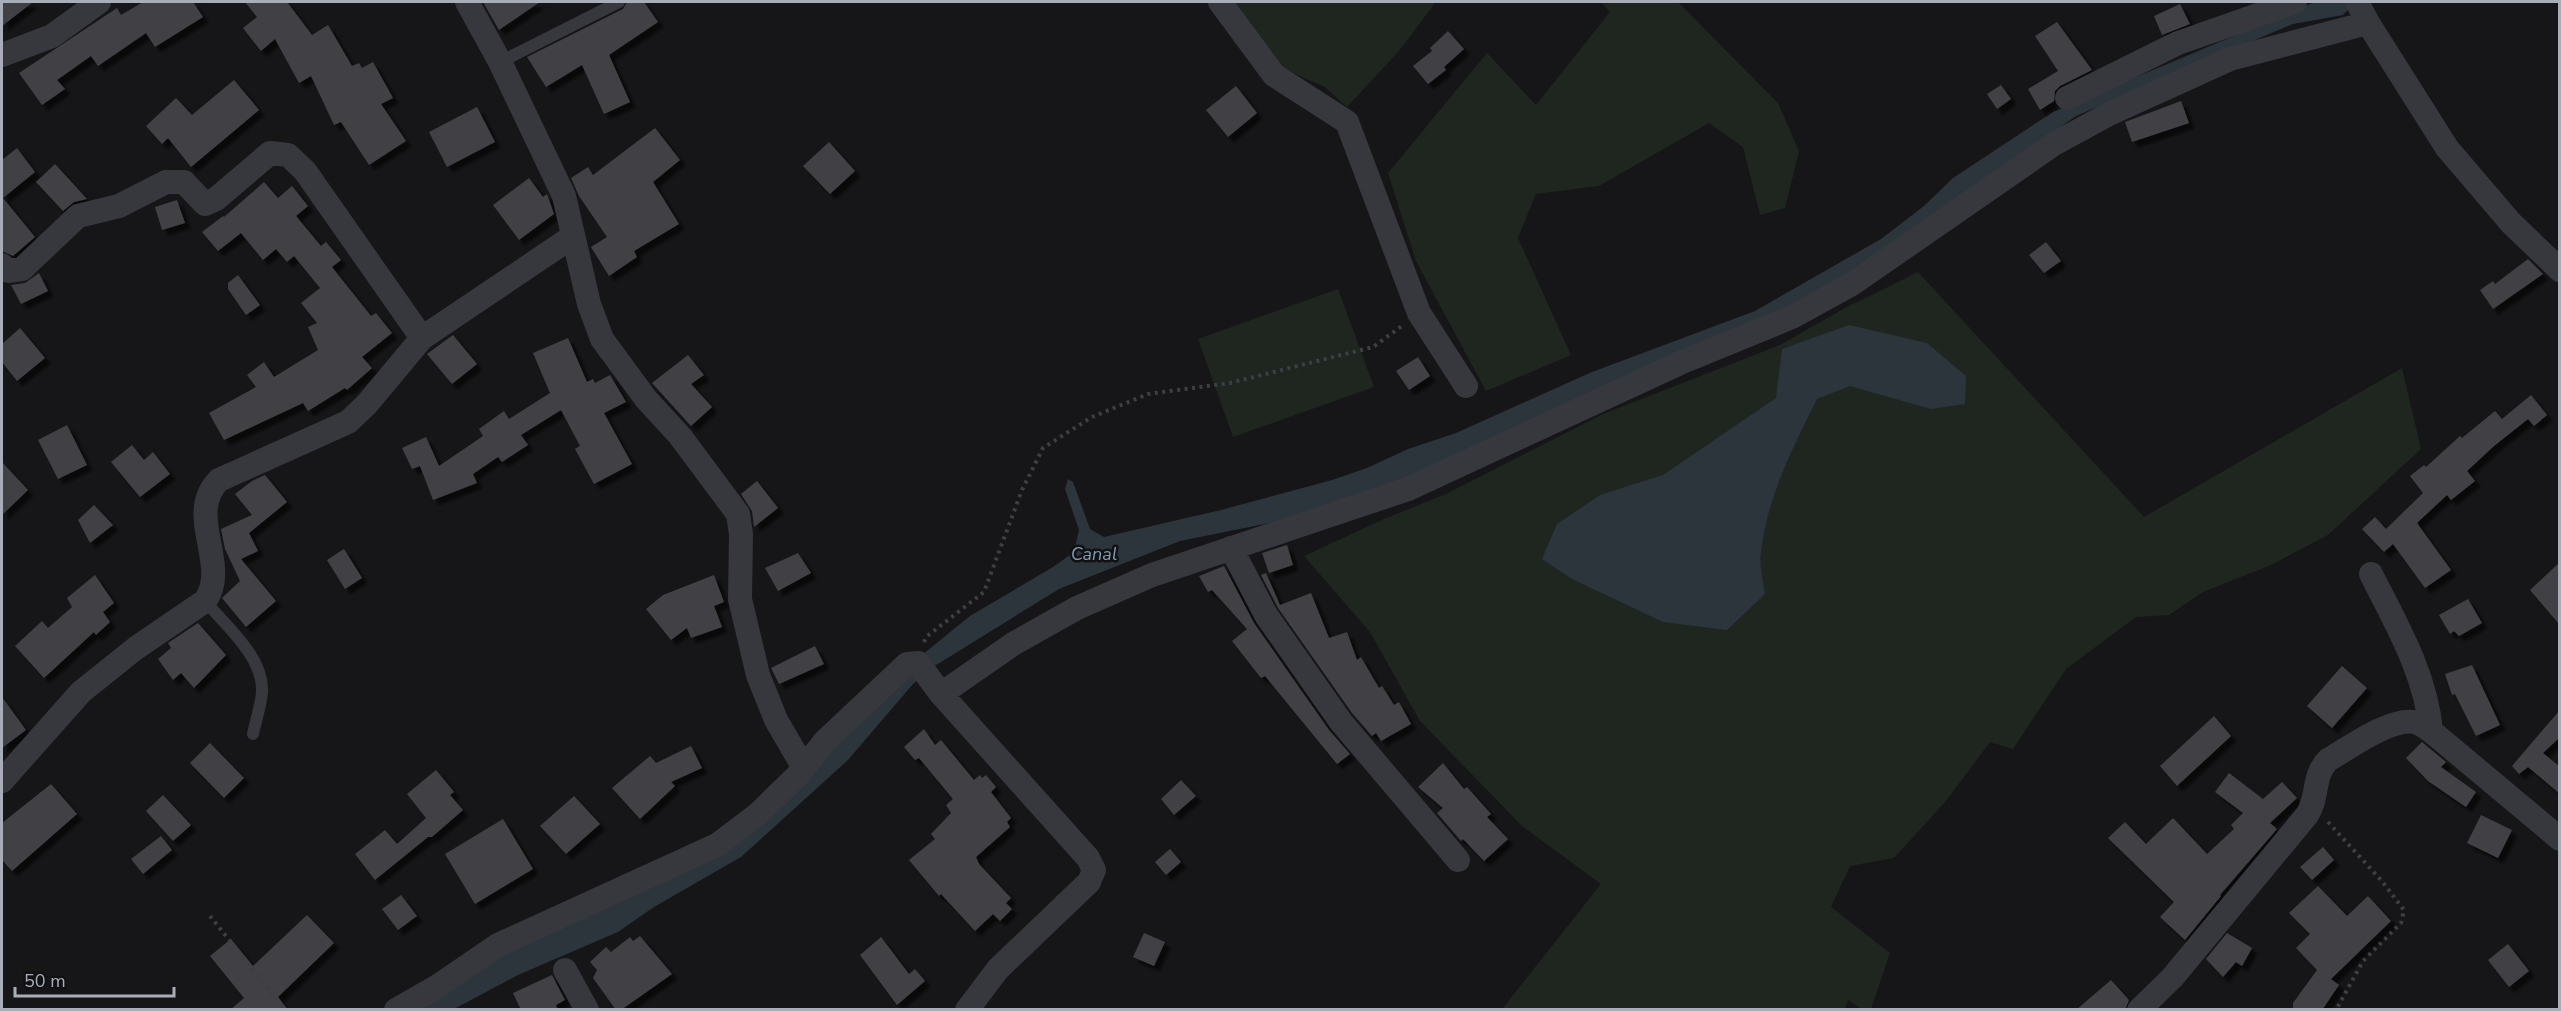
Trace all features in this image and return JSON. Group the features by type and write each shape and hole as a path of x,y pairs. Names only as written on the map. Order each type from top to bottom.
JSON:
{"street":[{"path":"2,55 52,36 99,2"},
{"path":"467,2 500,62 564,196 572,237 602,339 646,399 680,436 738,514 741,534 740,599 758,675 776,720 804,768"},
{"path":"1221,2 1265,67 1347,122 1419,313 1466,386"},
{"path":"2067,98 2178,44 2295,2"},
{"path":"926,675 1013,644 1077,608 1152,575 1408,489 1680,363 1792,317 1852,284 2054,144 2111,113 2230,59 2363,12 2447,148 2511,223 2559,270"},
{"path":"2,265 8,271 22,269 78,216 119,206 166,182 184,182 205,204 216,199 270,153 288,155 305,171 422,338"},
{"path":"2,781 81,692 136,648 205,601 214,585 214,575 204,524 216,483 225,476 348,422 367,404 422,338 572,237"},
{"path":"1231,548 1266,615 1341,722 1458,860"},
{"path":"2371,574 2412,656 2429,704 2431,731"},
{"path":"396,1010 438,986 498,945 717,845 758,814 804,768 825,741 907,664 926,675 1088,858 1094,870 1089,882 998,969 967,1010"},
{"path":"2139,1010 2172,978 2313,806 2316,778 2320,768 2328,760 2386,728 2405,722 2417,722 2431,731 2559,839"},
{"path":"565,970 587,1010"}],"lane":[{"path":"500,62 619,2"},
{"path":"205,601 244,648 260,675 262,691 253,734"}],"path":[{"path":"926,675 926,637 984,592 1022,490 1042,448 1092,417 1148,394 1230,383 1373,346 1419,313"},
{"path":"2313,806 2381,880 2404,910 2401,923 2363,961 2336,1010"},
{"path":"210,915 285,1010"}],"shaded area":[{"path":"1233,2 1436,2 1399,51 1347,107 1325,87 1282,68"},
{"path":"1601,2 1678,2 1778,103 1799,151 1785,208 1760,215 1743,147 1709,123 1599,186 1536,194 1518,238 1571,355 1486,391 1416,261 1388,173 1487,53 1536,105 1610,12"},
{"path":"1918,272 2144,517 2402,368 2421,449 2328,535 2271,565 2203,592 2169,615 2136,617 2066,669 2013,749 1990,742 1946,801 1894,858 1850,866 1831,907 1890,953 1871,1009 1862,1009 1848,1000 1844,1010 1502,1009 1601,884 1522,826 1420,721 1370,632 1304,556 1384,519 1446,494 1603,414 1780,345 1843,309"},
{"path":"1338,289 1374,387 1233,437 1198,339"}],"water":[{"name":"Canal","path":"2315,2 2355,2 2343,15 2293,24 2076,116 1861,268 1808,299 1435,469 1295,518 1180,541 1059,589 933,667 913,684 848,760 741,857 654,907 618,932 518,975 454,1009 402,1010 480,961 707,856 917,659 970,616 1074,552 1079,530 1065,489 1068,479 1073,482 1090,529 1104,537 1221,510 1332,480 1367,468 1408,449 1456,433 1592,372 1755,311 1881,239 1924,206 1953,178 2053,112"},
{"path":"1849,325 1927,343 1966,376 1965,404 1931,409 1850,386 1817,399 1790,454 1769,512 1761,557 1765,594 1727,630 1663,622 1572,579 1542,559 1557,524 1600,495 1663,475 1776,398 1782,349"}],"building":[{"path":"2,2 33,2 2,26"},
{"path":"143,2 193,2 203,17 155,47 146,33 98,66 91,56 57,80 65,89 42,105 19,73 117,8 121,15"},
{"path":"245,2 287,2 312,35 328,25 352,66 359,63 362,68 373,62 393,98 381,104 406,141 369,165 341,122 334,125 311,76 299,83 275,39 261,51 243,28 257,17"},
{"path":"483,2 540,2 499,30"},
{"path":"627,2 644,2 658,22 609,55 630,102 604,114 582,65 546,87 527,57 623,9"},
{"path":"2180,4 2190,24 2162,35 2154,16"},
{"path":"2057,22 2092,70 2060,86 2055,91 2054,101 2040,110 2028,89 2058,71 2035,36"},
{"path":"1448,31 1464,49 1444,67 1446,70 1428,84 1413,66 1432,51 1430,48"},
{"path":"234,80 259,110 191,167 168,138 162,144 146,126 176,98 192,115"},
{"path":"2001,85 2011,99 1997,109 1987,94"},
{"path":"1236,86 1257,113 1228,137 1206,110"},
{"path":"2181,101 2189,123 2132,142 2125,122"},
{"path":"477,107 495,142 447,167 429,132"},
{"path":"655,128 680,160 653,182 679,224 634,251 637,257 609,276 591,247 607,237 579,196 571,178 588,167 593,175"},
{"path":"829,142 855,171 830,194 803,166"},
{"path":"17,148 35,172 3,198 35,237 13,256 2,251 2,160"},
{"path":"55,164 87,199 74,202 63,211 36,182"},
{"path":"529,178 543,197 547,194 554,214 519,240 493,205"},
{"path":"264,182 278,198 292,186 308,206 296,216 321,246 326,242 341,260 332,267 371,316 376,313 392,333 362,357 372,368 347,390 345,388 308,411 303,403 224,440 209,413 256,387 247,375 264,362 274,377 318,350 308,327 317,323 301,303 320,288 294,256 287,262 276,249 263,260 241,233 218,251 202,232 224,217"},
{"path":"177,200 185,223 162,230 155,207"},
{"path":"2046,242 2061,261 2044,273 2029,255"},
{"path":"2528,259 2543,274 2493,309 2480,290 2493,281 2495,284"},
{"path":"39,273 48,291 21,304 11,285 25,283"},
{"path":"238,275 260,305 246,315 228,289 228,283"},
{"path":"20,328 45,358 17,381 2,362 2,344"},
{"path":"453,335 477,364 452,384 427,354"},
{"path":"568,338 587,382 593,379 595,383 610,375 626,402 604,413 632,464 594,484 575,449 580,446 561,410 521,435 528,445 502,462 498,457 473,474 477,483 433,500 420,466 412,469 402,448 426,437 439,466 483,436 479,429 504,411 509,419 550,393 533,353"},
{"path":"688,355 704,375 691,384 712,407 691,426 652,383"},
{"path":"1418,357 1430,376 1409,390 1396,371"},
{"path":"2531,395 2547,415 2534,426 2528,419 2494,446 2467,471 2475,481 2451,500 2447,495 2417,523 2451,570 2425,588 2393,544 2384,552 2362,529 2375,517 2386,529 2423,493 2410,476 2424,465 2426,467 2460,436 2462,438 2495,411 2502,419"},
{"path":"67,425 87,465 58,479 38,440"},
{"path":"132,445 144,460 153,452 170,474 140,497 111,462"},
{"path":"2,462 28,490 2,515"},
{"path":"265,475 287,502 249,533 258,551 241,559 276,601 246,627 222,598 240,581 225,549 221,529 252,515 235,494 252,481"},
{"path":"757,481 778,508 754,527 752,511 741,494"},
{"path":"94,505 113,525 90,543 78,520"},
{"path":"1287,545 1293,565 1269,573 1262,553"},
{"path":"344,549 362,578 345,589 327,560"},
{"path":"798,553 811,573 778,591 765,568"},
{"path":"2559,563 2559,624 2530,590"},
{"path":"1224,566 1254,623 1329,730 1350,754 1337,764 1265,676 1261,678 1232,641 1247,629 1212,590 1208,592 1199,576"},
{"path":"1266,573 1280,605 1311,593 1329,638 1347,632 1357,660 1361,657 1379,688 1382,686 1394,705 1399,702 1411,724 1381,741 1376,733 1372,736 1352,713 1278,608 1261,575"},
{"path":"95,575 114,603 103,612 110,622 96,635 94,632 44,678 15,646 42,621 48,628 72,607 67,598"},
{"path":"714,575 724,602 714,606 722,627 691,638 687,628 671,640 646,609 663,595"},
{"path":"2468,599 2482,623 2459,636 2454,631 2450,634 2439,615"},
{"path":"198,623 226,655 194,688 181,673 173,680 158,659 171,648 168,643"},
{"path":"815,646 824,664 779,684 771,668"},
{"path":"2472,665 2500,725 2476,736 2455,694 2452,695 2445,674"},
{"path":"2342,666 2367,688 2332,728 2307,706"},
{"path":"2,697 26,730 2,748"},
{"path":"2559,711 2559,738 2543,753 2559,766 2559,793 2528,767 2519,774 2512,766"},
{"path":"2214,716 2231,736 2177,786 2160,766"},
{"path":"924,729 935,745 941,740 974,780 980,775 982,778 986,775 996,787 991,792 1011,818 1007,822 1010,827 976,857 979,864 1011,898 1006,903 1012,909 1000,921 993,914 975,931 941,894 939,896 909,860 935,839 931,834 951,813 946,805 953,799 919,758 915,760 904,747"},
{"path":"2422,742 2446,762 2441,767 2476,792 2466,807 2428,781 2406,758"},
{"path":"210,743 244,778 224,798 190,763"},
{"path":"691,746 702,768 671,782 675,786 640,819 612,788 650,756 656,763"},
{"path":"1443,763 1464,789 1467,787 1491,814 1487,817 1508,839 1484,861 1463,839 1461,841 1437,813 1443,808 1418,787"},
{"path":"436,770 454,792 450,795 463,810 432,837 428,837 375,880 355,854 385,830 397,844 426,818 407,794"},
{"path":"2229,773 2263,799 2282,782 2297,798 2270,823 2277,829 2185,940 2160,917 2174,902 2108,838 2125,822 2146,844 2173,818 2207,854 2234,829 2231,825 2243,813 2215,792"},
{"path":"1181,780 1196,796 1174,815 1161,799"},
{"path":"51,784 77,814 12,871 2,860 2,823"},
{"path":"163,795 191,825 173,841 146,811"},
{"path":"574,796 600,824 566,854 540,826"},
{"path":"2481,815 2512,830 2498,858 2467,843"},
{"path":"503,819 533,869 475,904 445,854"},
{"path":"161,836 172,850 143,874 131,859"},
{"path":"2323,847 2334,860 2312,880 2300,867"},
{"path":"1170,849 1181,862 1166,875 1155,862"},
{"path":"2318,886 2347,916 2368,896 2391,921 2331,979 2339,985 2322,1010 2293,1010 2293,1003 2317,970 2296,948 2310,934 2289,913"},
{"path":"401,895 417,916 398,930 382,909"},
{"path":"307,915 334,943 278,997 288,1010 230,1010 244,998 210,956 231,939 253,966"},
{"path":"1144,933 1165,942 1154,966 1133,957"},
{"path":"2227,933 2252,948 2242,966 2236,962 2223,977 2206,959"},
{"path":"640,936 672,974 621,1010 616,1010 593,978 597,970 590,962 606,947 611,952 630,937 633,941"},
{"path":"881,937 909,974 915,969 925,981 897,1005 860,955"},
{"path":"2508,944 2529,971 2509,987 2488,960"},
{"path":"552,975 565,1000 556,1005 558,1010 521,1010 513,993"},
{"path":"2111,980 2129,1000 2125,1010 2076,1010"}]}
